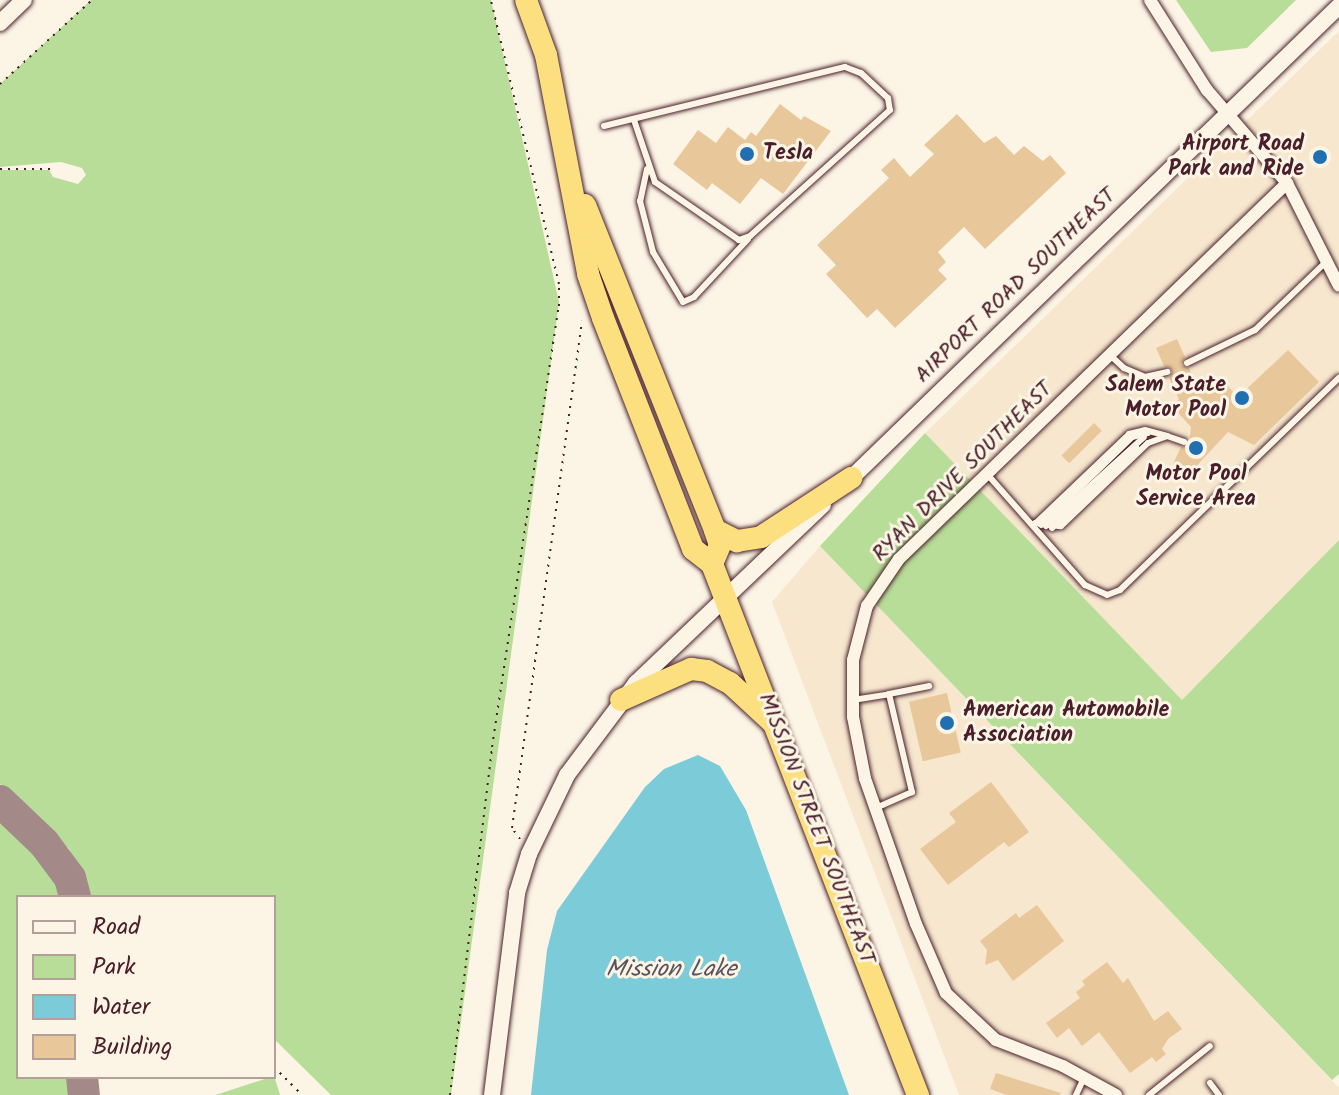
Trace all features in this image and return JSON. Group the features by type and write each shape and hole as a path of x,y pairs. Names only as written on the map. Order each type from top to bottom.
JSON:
{"highway":[{"name":"MISSION STREET SOUTHEAST","path":"526,0 546,55 574,178 588,274 603,318 693,549 712,564 918,1095"},
{"name":"MISSION STREET SOUTHEAST","path":"544,0 546,55"},
{"name":"MISSION STREET SOUTHEAST","path":"574,178 715,530 720,545 712,564"},
{"path":"715,530 737,541 761,537 851,478"},
{"path":"621,700 691,669 707,671 730,683 776,726"}],"main road":[{"path":"0,23 24,0"},
{"name":"AIRPORT ROAD SOUTHEAST","path":"492,1095 510,931 529,854 567,775 621,700 1339,6"}],"street":[{"path":"1150,0 1226,113 1287,183 1339,286"},
{"name":"RYAN DRIVE SOUTHEAST","path":"1116,1095 1085,1076 996,1040 946,993 875,809 853,700 853,660 873,594 899,559 1287,183"}],"lane":[{"path":"604,126 845,67 861,73 888,98 890,110 883,121 750,236 694,297 683,302 653,252 640,201 647,169"},
{"path":"634,120 647,169 655,182 725,235 739,240 750,236"},
{"path":"1187,363 1255,330 1326,262"},
{"path":"1110,355 1124,368 1145,377 1167,372"},
{"path":"987,474 1041,525 1043,540 1085,585 1107,595 1120,590 1339,378"},
{"path":"1041,525 1132,437 1149,433 1184,442"},
{"path":"1041,525 1138,444 1167,436"},
{"path":"853,700 929,686"},
{"path":"875,809 912,792 889,694"},
{"path":"1149,1095 1210,1046"},
{"path":"1076,1095 1085,1076"},
{"path":"1210,1083 1219,1095"}],"path":[{"path":"0,84 92,0"},
{"path":"450,1095 492,747 559,306 559,284 491,0"},
{"path":"0,169 52,169"},
{"path":"529,854 512,828 582,321"},
{"path":"276,1069 302,1095"}],"shaded area":[{"path":"1339,31 1339,540 1182,700 925,433"},
{"path":"820,546 1339,1088 1339,1095 959,1095 772,602"}],"green space":[{"path":"91,0 491,0 559,302 451,1095 331,1095 276,1041 276,895 90,895 69,849 0,784 0,170 49,170 53,177 78,184 86,175 82,168 61,162 0,167 0,84"},
{"path":"1176,0 1296,0 1247,48 1211,52"},
{"path":"925,433 1182,700 1339,540 1339,1074 1332,1080 820,546"},
{"path":"0,820 45,864 62,895 16,895 16,1079 69,1079 70,1095 0,1095"},
{"path":"265,1079 275,1079 280,1095 216,1095"}],"water":[{"name":"Mission Lake","path":"698,755 720,766 746,810 849,1095 531,1095 547,950 557,911 645,787 664,769"}],"building":[{"name":"Tesla","path":"780,104 801,120 804,116 831,131 783,194 761,178 740,204 712,183 707,190 673,164 698,130 716,143 728,127 745,140 751,132 756,136"},
{"path":"957,114 984,143 996,136 1014,155 1024,146 1043,161 1050,155 1066,173 985,249 964,227 938,252 946,262 938,270 947,279 895,328 877,309 867,318 826,274 836,265 817,245 889,178 881,170 894,158 910,177 934,154 924,145"},
{"name":"Salem State Motor Pool","path":"1177,339 1185,357 1181,365 1189,368 1200,393 1222,380 1238,397 1288,350 1319,382 1254,445 1228,432 1190,473 1173,464 1181,447 1189,445 1191,427 1172,406 1179,399 1169,378 1173,370 1164,366 1156,348"},
{"path":"1094,423 1102,431 1069,463 1061,456"},
{"path":"947,693 961,752 923,761 909,702"},
{"path":"991,782 1029,832 1009,847 1004,842 948,885 920,849 956,822 949,813"},
{"path":"1037,905 1064,941 1013,981 998,960 985,965 987,950 980,941 1016,913 1019,918"},
{"path":"1107,962 1123,983 1128,978 1154,1021 1168,1011 1182,1029 1168,1039 1162,1049 1166,1054 1156,1062 1152,1057 1130,1073 1099,1032 1082,1046 1069,1028 1057,1038 1046,1023 1080,998 1076,992 1085,985 1082,981"},
{"path":"996,1073 1061,1093 1007,1095 990,1089"}],"taxiway":[{"path":"0,801 44,843 70,878 74,895"},
{"path":"82,1079 84,1095"}],"place":[{"name":"Tesla","path":"747,154"},
{"name":"Airport Road Park and Ride","path":"1320,157"},
{"name":"Salem State Motor Pool","path":"1242,398"},
{"name":"Motor Pool Service Area","path":"1196,448"},
{"name":"American Automobile Association","path":"947,723"}]}
